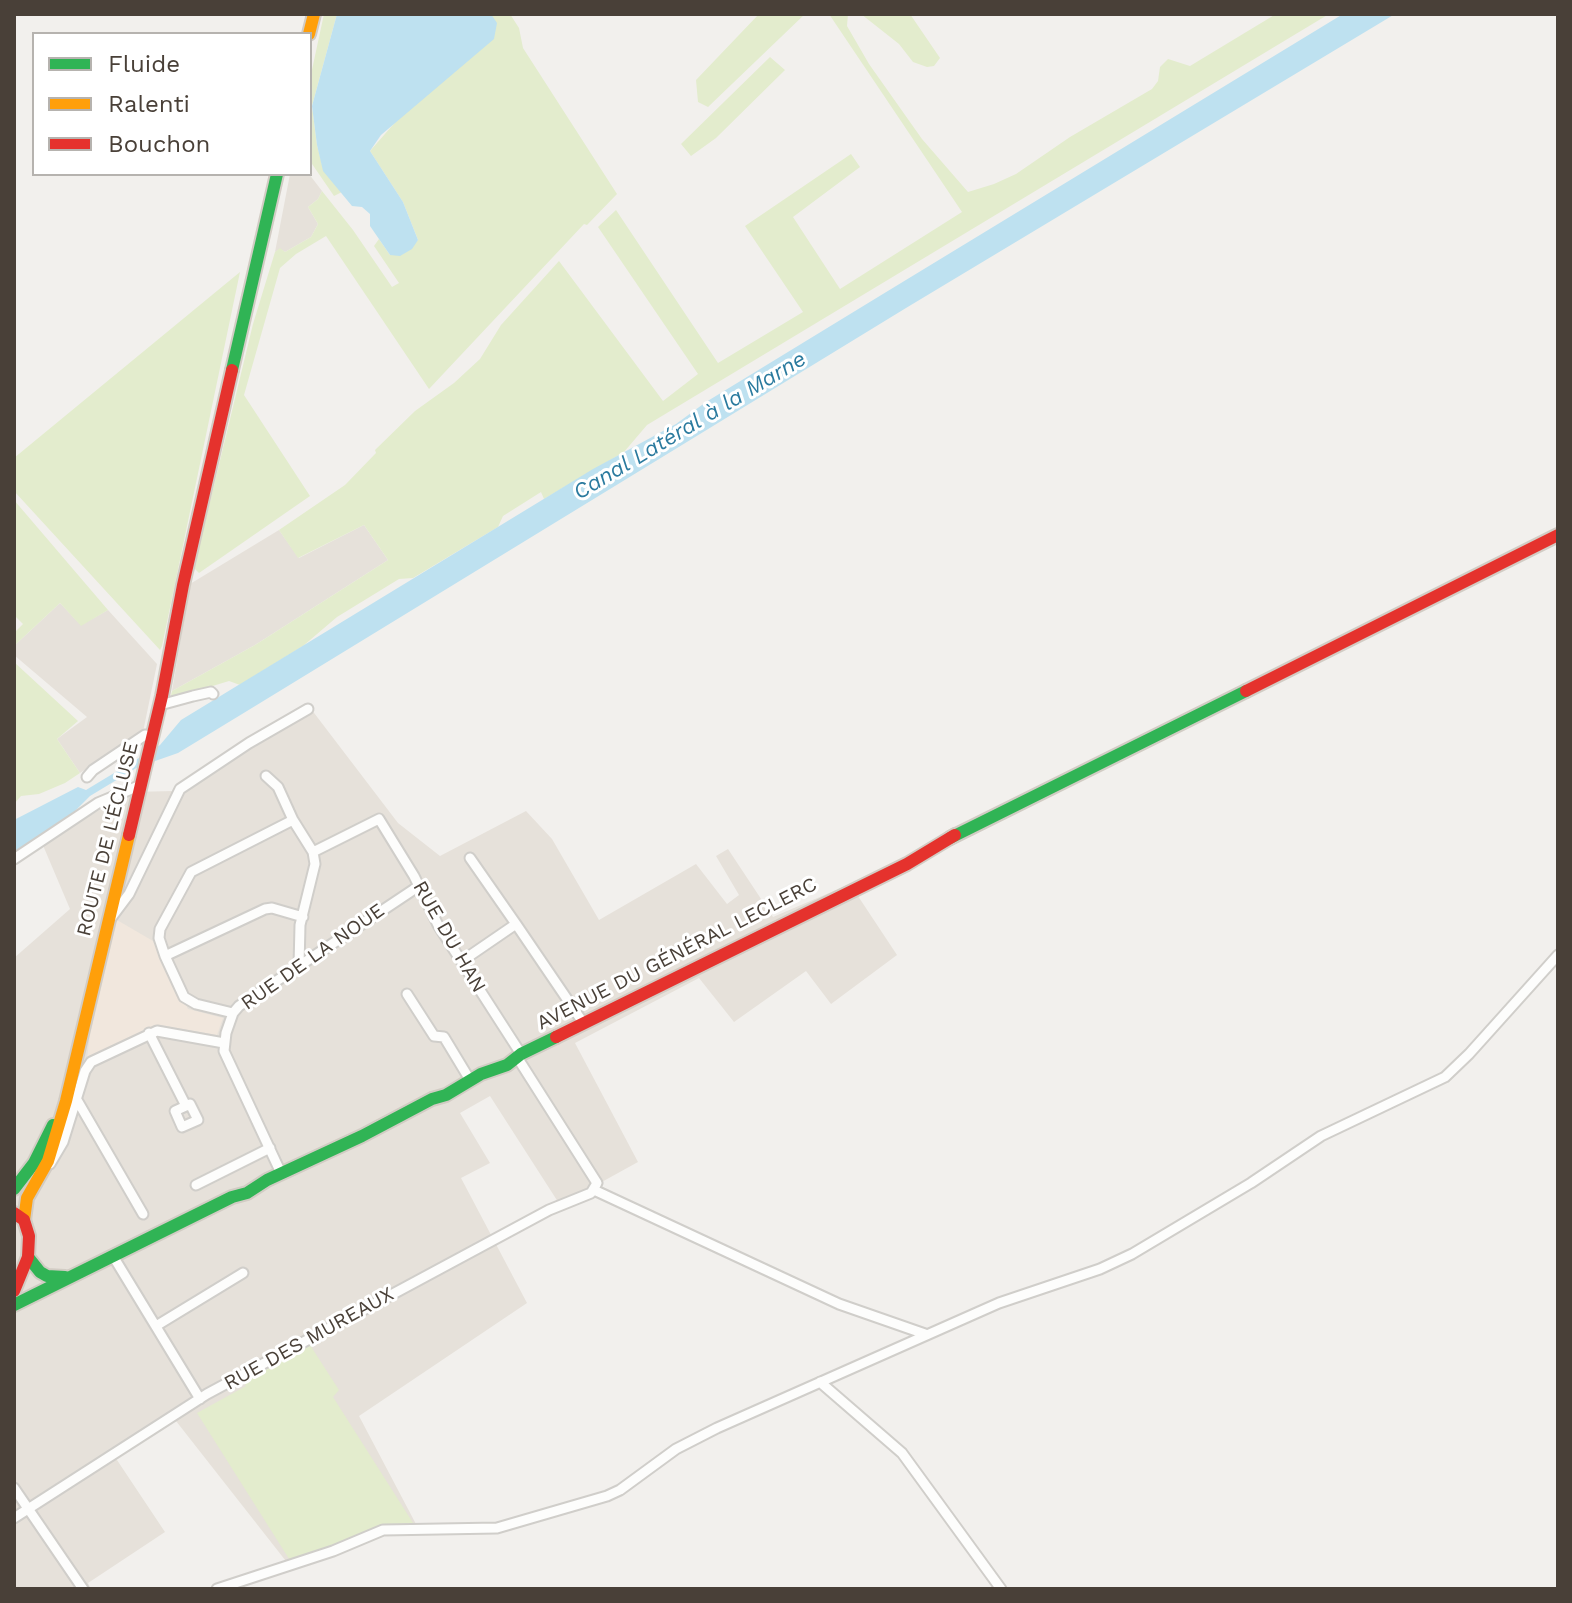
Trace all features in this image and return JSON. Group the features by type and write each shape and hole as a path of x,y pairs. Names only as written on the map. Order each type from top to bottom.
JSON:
{"main road":[{"name":"ROUTE DE L'ÉCLUSE","path":"28,1257 29,1236 19,1216 42,1173 72,1100 108,921 153,736 183,585 277,176"},
{"name":"AVENUE DU GÉNÉRAL LECLERC","path":"14,1305 232,1197 247,1193 344,1142 362,1136 375,1126 446,1095 471,1079 507,1065 519,1055 907,864 955,835 1558,535"},
{"name":"ROUTE DE L'ÉCLUSE","path":"15,1188 72,1100"},
{"path":"15,1188 27,1198"},
{"path":"14,1291 28,1257 47,1276 68,1277"}],"street":[{"path":"160,705 213,694"},
{"path":"108,921 129,894 180,789 199,774 308,709"},
{"path":"87,777 145,735 153,736"},
{"path":"266,776 278,787 293,820 313,852 314,875 303,917 299,966"},
{"path":"14,859 98,803 141,785"},
{"name":"RUE DU HAN","path":"313,852 379,819 438,925 519,1055 595,1187"},
{"path":"233,1013 187,1000 165,956 159,938 160,929 187,876 197,868 293,820"},
{"path":"470,858 584,1024"},
{"name":"RUE DE LA NOUE","path":"224,1043 233,1013 419,886"},
{"path":"165,956 265,909 303,917"},
{"path":"462,961 516,924"},
{"path":"217,1589 318,1556 383,1530 497,1528 607,1496 688,1442 925,1334 999,1303 1100,1269 1132,1254 1251,1183 1321,1136 1445,1077 1558,955"},
{"path":"407,994 434,1036 444,1037 471,1079"},
{"path":"143,1214 72,1100 88,1066 102,1055 149,1033 162,1030 224,1043 225,1055 281,1173"},
{"path":"149,1033 186,1106"},
{"path":"196,1185 270,1148"},
{"path":"595,1187 839,1304 925,1334"},
{"name":"RUE DES MUREAUX","path":"14,1518 200,1399 595,1187"},
{"path":"113,1256 200,1399"},
{"path":"156,1326 243,1273"},
{"path":"820,1382 902,1453 1001,1589"},
{"path":"14,1488 83,1589"}],"shaded area":[{"path":"290,176 311,176 322,191 308,207 318,224 311,237 285,252 280,249 275,252"},
{"path":"364,525 388,560 255,645 172,691 190,584 279,530 299,558"},
{"path":"60,603 81,625 108,610 157,664 143,732 80,773 57,739 87,717 14,655 14,646"},
{"path":"308,705 398,823 440,856 526,811 552,839 599,920 696,864 727,904 739,895 716,856 728,849 773,917 850,884 897,955 831,1004 806,971 734,1022 699,978 575,1043 638,1162 560,1205 490,1096 460,1113 490,1163 461,1178 527,1303 359,1416 417,1526 289,1565 176,1421 115,1457 165,1532 88,1583 91,1589 14,1589 14,958 70,909 42,843 131,792 174,791"},
{"path":"117,920 153,941 188,1009 223,1018 217,1035 160,1025 87,1058"}],"green space":[{"path":"324,14 337,14 312,106 312,70"},
{"path":"490,14 510,14 519,28 523,48 617,194 587,225 584,224 429,389 326,236 280,268 244,395 310,496 199,573 194,568 253,324 275,252 280,248 285,252 311,237 318,224 308,207 322,191 392,287 399,283 374,246 379,239 390,255 418,240 403,202 370,151"},
{"path":"759,14 805,14 708,107 698,102 696,80"},
{"path":"829,14 848,14 847,26 869,64 922,139 968,192 1016,174 1070,137 1152,89 1158,81 1160,67 1168,59 1190,66 1276,14 1329,14 647,425 624,452 544,499 541,492 503,516 498,527 413,578 399,579 337,617 303,646 240,685 229,681 170,699 172,691 255,645 388,560 364,525 298,558 279,530 345,485 415,411 454,383 480,359 501,325 559,261 663,401 698,374 598,227 616,210 718,363 803,312 745,226 851,154 860,167 793,217 840,289 962,212"},
{"path":"861,14 910,14 940,58 934,66 913,62 899,44"},
{"path":"770,57 785,70 716,138 691,156 681,144"},
{"path":"312,106 323,168 342,192 334,196 312,164"},
{"path":"240,272 160,650 14,491 14,458"},
{"path":"14,500 108,610 81,626 60,603 14,646 14,633 23,624 14,615"},
{"path":"14,662 78,721 57,739 80,773 39,794 21,796 14,804"},
{"path":"310,1345 339,1390 333,1397 415,1526 373,1528 291,1562 197,1413"}],"water":[{"path":"337,14 491,14 497,23 494,39 381,135 370,151 403,202 418,240 412,249 400,256 390,255 370,226 370,214 362,207 352,206 323,171 312,106"},
{"name":"Canal Latéral à la Marne","path":"1343,14 1395,14 906,308 178,753 138,767 90,796 67,819 14,852 14,820 78,787 86,790 134,761 160,745 181,720 593,469 676,424 706,402"}],"traffic: fast":[{"path":"232,370 277,176"},
{"path":"950,838 1246,691"},
{"path":"14,1305 232,1197 247,1193 267,1180 432,1099 446,1095 481,1074 507,1065 521,1054 556,1037"},
{"path":"14,1189 34,1163 53,1125"},
{"path":"28,1257 47,1276 65,1277"}],"traffic: slow":[{"path":"310,32 314,14"},
{"path":"24,1220 27,1198 48,1161 66,1101 129,835"}],"traffic: jam":[{"path":"129,835 232,370"},
{"path":"1246,691 1558,535"},
{"path":"556,1037 907,864 955,835"},
{"path":"14,1213 24,1220 29,1236 28,1257 14,1291"}]}
